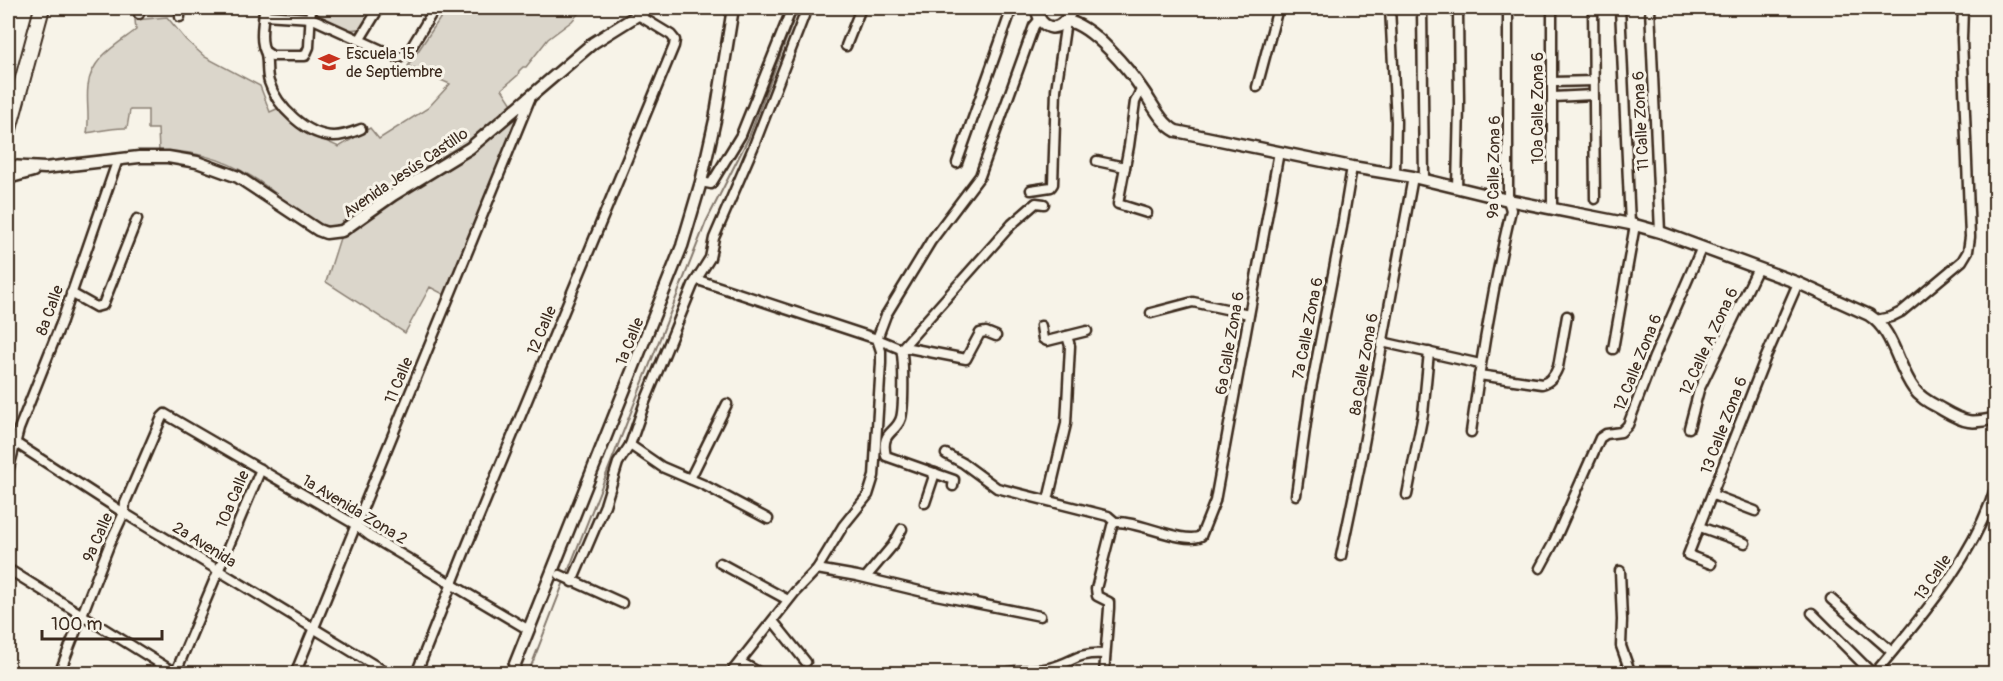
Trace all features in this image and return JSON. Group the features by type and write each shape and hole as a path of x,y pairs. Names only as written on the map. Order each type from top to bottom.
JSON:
{"main road":[{"path":"8,103 34,8"},
{"path":"8,133 42,8"}],"street":[{"path":"180,8 180,17"},
{"path":"266,52 272,56 305,56 309,47 312,8"},
{"path":"360,39 379,8"},
{"path":"361,129 350,134 322,135 283,107 273,92 268,77 266,52 262,42 264,11 311,18 400,58 410,50 435,8"},
{"name":"Avenida Jesús Castillo","path":"8,178 45,168 117,159 168,157 213,166 251,184 310,226 326,233 334,233 351,226 393,195 470,148 593,43 649,8"},
{"name":"1a Calle","path":"511,674 546,582 671,277 701,182 718,101 733,8"},
{"path":"701,182 711,184 716,172 735,146 792,8"},
{"path":"570,580 603,512 618,463 630,446 645,402 693,285 710,258 714,238 761,127 807,8"},
{"path":"846,46 861,8"},
{"path":"957,163 1012,8"},
{"path":"1036,8 1040,19 1047,26 1053,27 1066,21 1077,23 1094,36 1142,88 1171,128 1183,133 1419,178 1508,200 1660,232 1798,283 1856,308 1876,320 1884,330 1910,383 1921,397 1966,422 1995,418"},
{"path":"1031,190 1051,187 1053,184 1057,81 1066,21 1072,8"},
{"path":"1257,87 1278,8"},
{"path":"1390,8 1396,98 1395,174"},
{"name":"8a Calle Zona 6","path":"1341,556 1382,342 1419,178 1422,8"},
{"name":"9a Calle Zona 6","path":"1471,432 1480,363 1511,210 1508,200 1508,8"},
{"name":"10a Calle Zona 6","path":"1552,8 1552,209"},
{"path":"1593,8 1594,199"},
{"path":"1613,349 1633,225 1620,8"},
{"name":"11 Calle Zona 6","path":"1650,8 1660,232"},
{"path":"1876,320 1901,312 1956,268 1968,251 1970,237 1962,39 1963,8"},
{"path":"1457,188 1458,11"},
{"name":"12 Calle","path":"416,674 674,46 675,40 671,35 638,15"},
{"path":"730,674 788,600 817,569 843,526 868,495 873,483 881,363 881,351 877,339 890,308 931,241 980,176 1034,26 1040,19"},
{"path":"1553,82 1594,81"},
{"path":"1142,88 1135,102 1118,204 1147,213"},
{"path":"1553,97 1593,95"},
{"name":"11 Calle","path":"295,674 530,99"},
{"name":"6a Calle Zona 6","path":"1115,522 1181,536 1200,537 1204,532 1215,501 1279,152"},
{"name":"8a Calle","path":"8,472 11,440 71,293 117,159"},
{"path":"1097,161 1125,167"},
{"name":"Avenida Jesús Castillo","path":"8,166 45,168"},
{"name":"7a Calle Zona 6","path":"1296,495 1310,394 1352,167"},
{"path":"953,486 954,480 888,458 885,454 887,435 897,426 902,415 902,349 1012,224 1036,204 1044,204"},
{"path":"71,293 96,307 103,305 137,219"},
{"name":"12 Calle Zona 6","path":"1540,568 1554,542 1600,438 1606,434 1621,432 1628,425 1658,346 1702,247"},
{"name":"12 Calle A Zona 6","path":"1689,428 1699,390 1758,268"},
{"path":"698,280 902,349 909,348 966,359 980,333 986,332 996,336"},
{"name":"13 Calle Zona 6","path":"1711,564 1688,555 1765,359 1798,283"},
{"path":"1151,313 1193,302 1249,314"},
{"path":"1479,375 1542,384 1549,381 1558,367 1567,316"},
{"path":"1041,326 1044,340 1052,341 1087,331"},
{"path":"1048,500 1066,424 1070,352 1067,336"},
{"path":"1382,342 1480,363"},
{"path":"1407,495 1423,414 1429,352"},
{"path":"690,479 728,404"},
{"name":"1a Avenida Zona 2","path":"165,414 356,525 370,536 529,630"},
{"name":"9a Calle","path":"59,674 124,513 125,502 165,414"},
{"name":"2a Avenida","path":"11,440 124,513 388,674"},
{"path":"630,446 658,465 768,519"},
{"path":"946,454 997,488 1108,516 1115,522 1096,589 1097,596 1108,602 1104,674"},
{"name":"10a Calle","path":"176,673 261,469"},
{"path":"925,503 935,473"},
{"name":"13 Calle","path":"1873,674 1920,620 1958,566 1981,526 1995,486"},
{"path":"1713,495 1755,511"},
{"path":"1700,527 1745,543"},
{"path":"866,578 893,545 902,529"},
{"path":"720,563 788,600"},
{"path":"8,569 176,673"},
{"path":"817,569 1040,616"},
{"path":"1620,571 1621,646 1631,674"},
{"path":"560,574 622,603"},
{"path":"1831,599 1892,652"},
{"path":"1812,614 1873,674"},
{"path":"773,621 806,662"},
{"path":"1001,674 1050,668 1082,654 1104,654"},
{"path":"740,662 762,674"}],"shaded area":[{"path":"314,8 375,8 363,27 350,29 328,22"},
{"path":"447,8 583,8 572,21 548,39 526,67 523,67 518,75 502,89 519,115 475,228 445,295 430,287 405,333 326,282 340,238 337,227 309,219 257,180 231,165 190,153 159,151 158,129 148,129 148,110 130,110 127,128 87,133 88,86 90,76 99,60 136,30 135,20 167,17 186,40 205,57 260,86 270,112 279,108 305,132 339,147 370,128 379,139 428,108 450,84 408,66"}],"waterway":[{"path":"567,574 706,222 749,137 798,8"},
{"path":"528,674 565,579"}],"place":[{"name":"Escuela 15 de Septiembre","path":"329,62"}]}
